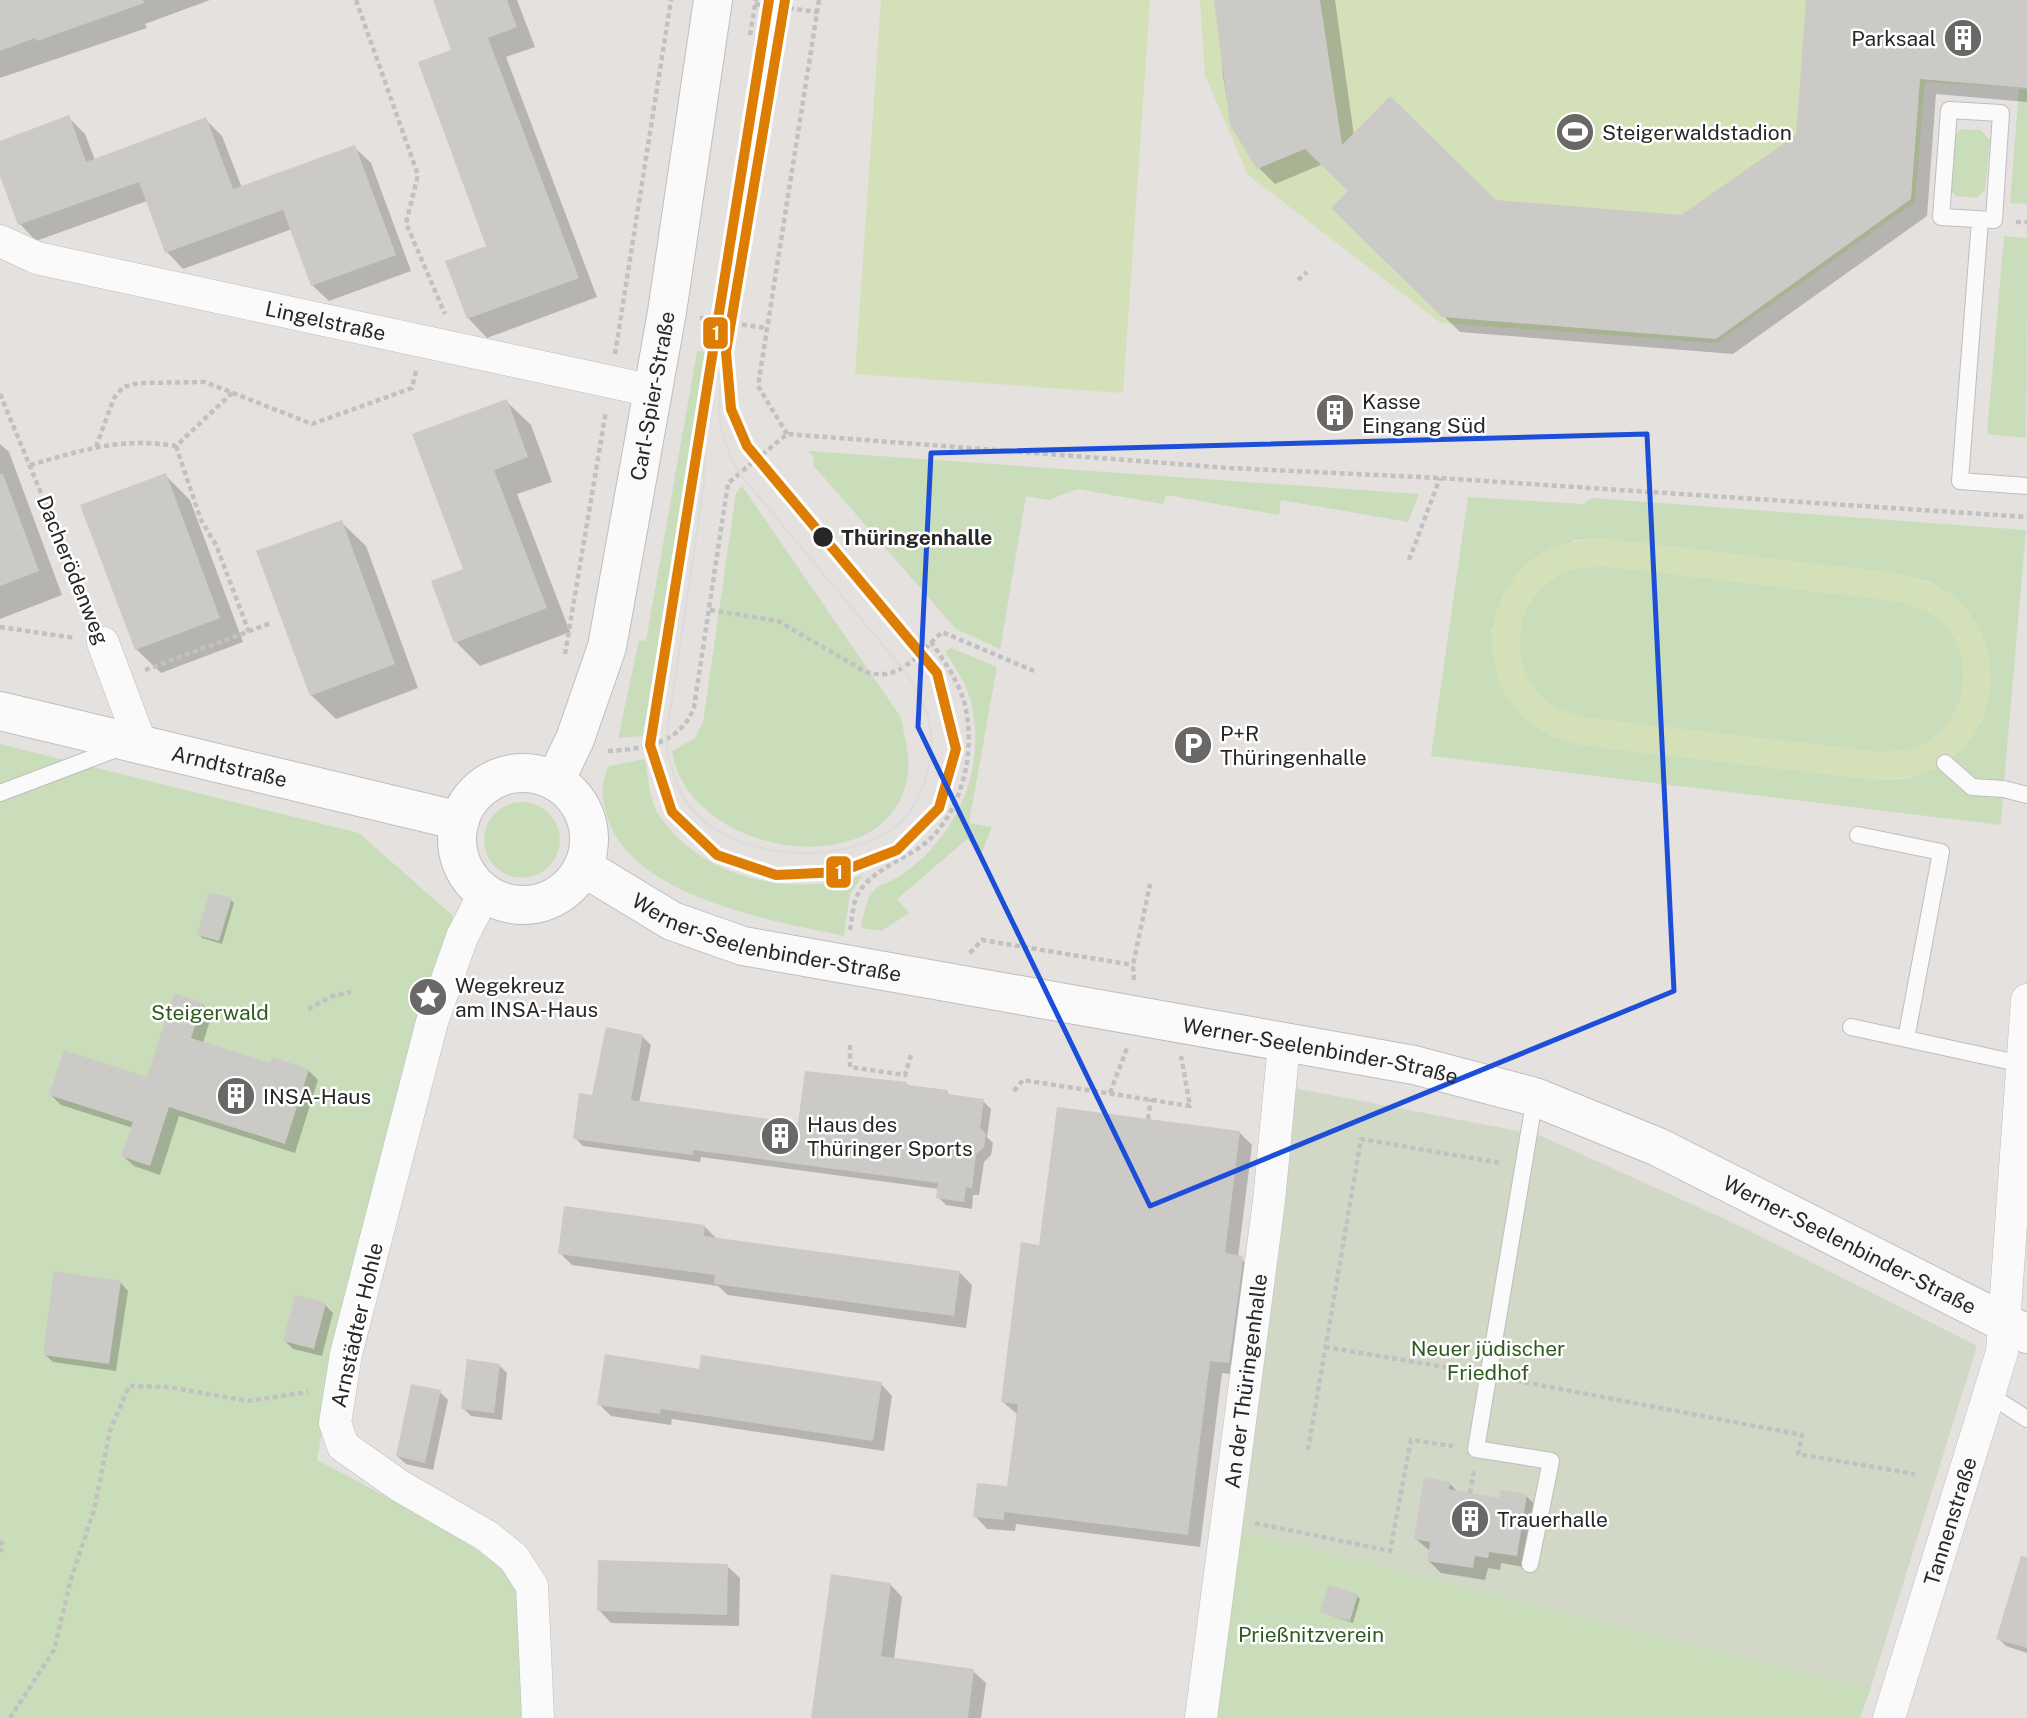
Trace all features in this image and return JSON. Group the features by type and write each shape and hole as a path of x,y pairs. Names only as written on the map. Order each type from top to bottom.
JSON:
{"street":[{"name":"Carl-Spier-Straße","path":"555,781 575,739 607,647 653,391 713,0"},
{"name":"Lingelstraße","path":"0,241 37,258 653,391"},
{"name":"Dacherödenweg","path":"103,642 136,746"},
{"name":"Arndtstraße","path":"0,711 136,746 460,821"},
{"path":"511,774 534,774 555,781 579,803 586,818 589,835 583,867 565,890 532,905 509,903 485,892 471,880 460,860 457,838 460,821 473,796 490,782 511,774"},
{"name":"Werner-Seelenbinder-Straße","path":"583,867 672,921 743,946 1414,1065 1535,1097 1658,1147 2015,1328"},
{"name":"Arnstädter Hohle","path":"485,892 463,937 432,1022 346,1354 335,1423 343,1446 400,1486 487,1536 514,1558 531,1586 538,1718"},
{"name":"Tannenstraße","path":"1889,1718 1988,1394 2002,1352 2015,1328 2022,1064 2027,1000"},
{"name":"An der Thüringenhalle","path":"1202,1718 1269,1201 1284,1044"}],"lane":[{"path":"1949,110 2001,113 1994,220 1980,220 1941,217 1949,110"},
{"path":"1980,220 1960,481 2027,486"},
{"path":"0,793 136,746"},
{"path":"1945,763 1972,787 2004,789 2027,795"},
{"path":"1858,835 1941,852 1906,1039"},
{"path":"1851,1027 2022,1064"},
{"path":"1530,1564 1551,1461 1476,1449 1535,1097"},
{"path":"1988,1394 2027,1419"}],"path":[{"path":"356,0 418,175 406,223 460,351"},
{"path":"787,434 758,386 765,328 820,0"},
{"path":"750,35 755,2 818,12"},
{"path":"1298,280 1307,272"},
{"path":"702,318 765,328"},
{"path":"96,447 107,410 123,387 139,383 205,382 312,424 399,393"},
{"path":"176,446 233,392"},
{"name":"Dacherödenweg","path":"0,394 103,642"},
{"path":"575,739 606,751 619,750 650,745 680,733 689,722 694,707 710,610 728,483 787,434 1230,468 1440,478 2027,517"},
{"path":"30,465 96,447 142,441 176,446"},
{"path":"176,446 201,520 216,545 249,632"},
{"path":"1409,560 1440,478"},
{"path":"710,610 778,621 866,672 881,677 893,675 942,632 1034,671"},
{"path":"117,680 271,623"},
{"path":"0,627 103,642"},
{"path":"842,965 857,894 873,876 903,860 930,838 948,817 963,782 970,742 963,699 947,664 931,642"},
{"path":"1141,924 1150,884"},
{"path":"942,983 982,940 1133,965"},
{"path":"307,1009 333,996 351,992"},
{"path":"850,1045 850,1068 905,1075 911,1055"},
{"path":"1110,1093 1127,1046"},
{"path":"1014,1091 1023,1080 1190,1106 1181,1055"},
{"path":"1148,1119 1151,1099"},
{"path":"1308,1450 1361,1139 1523,1167"},
{"path":"1325,1347 1802,1435 1798,1454 1915,1474"},
{"path":"10,1718 54,1650 71,1579 94,1510 110,1430 129,1386 169,1387 248,1401 309,1392"},
{"path":"1228,1518 1390,1550 1411,1440 1476,1449"},
{"path":"1470,1493 1473,1474"},
{"path":"0,1541 3,1545 0,1552"}],"highlighted area":[{"path":"1647,434 1674,991 1150,1206 918,727 931,453"}],"green space":[{"path":"881,0 1150,0 1123,393 855,374"},
{"name":"Steigerwaldstadion","path":"1200,0 2027,0 2027,88 1925,82 1915,202 1717,343 1441,323 1248,175 1205,75"},
{"path":"2019,89 2027,89 2027,204 2010,203"},
{"path":"1961,129 1981,130 1990,140 1985,190 1976,198 1956,196 1948,187 1952,137"},
{"path":"2004,236 2027,238 2026,438 1987,434"},
{"path":"697,351 706,352 643,736 618,738 639,640 646,641"},
{"path":"808,451 1419,494 1408,522 1281,500 1279,515 1166,495 1163,504 1077,489 1049,500 1026,496 1000,649 956,629 813,465 814,457"},
{"path":"742,486 900,716 908,755 908,771 892,813 864,835 828,846 788,845 748,835 713,815 686,787 672,751 695,738 703,722 736,493"},
{"path":"1468,497 1583,504 1592,498 2026,530 2004,783 1976,781 1950,758 1983,720 1959,600 1932,583 1902,574 1605,539 1574,540 1491,630 1551,736 1581,745 1878,780 1909,778 1939,767 2003,797 2001,825 1431,756"},
{"path":"1605,539 1902,574 1939,587 1959,601 1974,620 1985,642 1990,665 1990,689 1985,712 1975,733 1960,752 1932,770 1878,780 1581,745 1544,732 1524,718 1508,699 1498,677 1493,654 1493,630 1498,608 1508,586 1523,567 1543,552 1565,543","holes":["1604,566 1896,601 1920,608 1941,621 1960,651 1963,668 1963,685 1952,718 1926,743 1903,750 1879,752 1586,718 1558,708 1542,698 1523,668 1520,651 1520,633 1531,601 1542,587 1557,576 1586,567"]},
{"path":"1604,566 1896,601 1920,608 1941,621 1960,651 1963,685 1959,702 1952,718 1926,743 1909,749 1885,752 1586,718 1563,710 1542,698 1523,668 1520,633 1524,616 1542,587 1557,576 1586,567"},
{"path":"951,648 997,667 969,823 992,827 981,855 967,839 897,899 909,913 882,931 861,928 873,892 900,876 930,851 945,833 966,792 975,746 974,723 966,686 945,651"},
{"name":"Steigerwald","path":"0,744 359,833 453,916 332,1375 317,1460 482,1553 513,1580 523,1629 521,1718 0,1718"},
{"path":"645,759 650,793 657,812 675,835 697,853 721,867 777,883 807,885 863,875 850,894 844,936 779,922 706,900 672,884 642,865 619,842 606,813 603,789 609,766"},
{"path":"522,802 537,805 549,813 557,825 560,840 557,855 549,867 537,875 522,878 507,875 495,867 487,855 484,840 487,825 495,813 507,805"},
{"name":"Neuer jüdischer Friedhof","path":"1294,1088 1539,1135 1740,1226 1977,1346 1870,1690 1241,1531"},
{"name":"Prießnitzverein","path":"1241,1531 1870,1690 1860,1718 1215,1718"}],"building":[{"path":"0,0 143,0 144,3 37,41 35,38 0,51"},
{"path":"433,0 507,0 517,27 488,38 579,278 467,319 445,261 486,246 418,62 451,50"},
{"path":"1214,0 1320,0 1342,145 1390,96 1496,200 1681,215 1796,135 1806,0 2027,0 2027,88 1920,79 1911,199 1716,339 1442,317 1331,208 1348,191 1305,149 1257,169 1230,125"},
{"path":"69,115 86,162 206,117 233,189 355,145 396,255 311,286 283,210 165,253 139,182 18,225 0,176 0,141"},
{"path":"507,399 528,457 494,470 547,608 454,643 431,581 463,569 412,434"},
{"path":"166,473 220,618 135,650 80,505"},
{"path":"0,474 3,474 39,571 0,586"},
{"path":"342,520 395,664 310,696 256,551"},
{"path":"209,892 232,898 219,941 197,935"},
{"path":"174,993 203,1003 191,1038 270,1063 272,1057 309,1069 285,1144 169,1107 150,1166 121,1156 133,1122 49,1095 64,1050 147,1077"},
{"name":"Haus des Thüringer Sports","path":"606,1027 643,1035 631,1100 798,1123 805,1071 907,1082 907,1085 948,1090 948,1094 984,1099 980,1128 986,1134 984,1147 976,1154 972,1188 966,1187 964,1202 936,1198 938,1183 693,1150 693,1155 573,1139 579,1093 592,1095"},
{"path":"1057,1107 1240,1131 1225,1253 1243,1256 1241,1275 1229,1363 1210,1361 1188,1535 1004,1512 1004,1520 973,1517 977,1483 1007,1486 1018,1404 1001,1402 1021,1242 1039,1245"},
{"path":"564,1206 705,1225 704,1236 960,1271 954,1316 714,1284 715,1275 558,1254"},
{"path":"54,1271 121,1281 109,1364 43,1355"},
{"path":"295,1295 326,1303 314,1349 283,1341"},
{"path":"605,1354 699,1369 701,1355 882,1382 873,1441 661,1409 660,1414 597,1405"},
{"path":"467,1359 500,1364 494,1413 461,1409"},
{"path":"411,1384 441,1390 425,1463 396,1456"},
{"name":"Trauerhalle","path":"1424,1477 1450,1482 1449,1489 1499,1498 1500,1490 1527,1494 1517,1556 1489,1552 1488,1558 1475,1556 1473,1568 1427,1561 1430,1542 1414,1539"},
{"path":"2021,1556 2027,1557 2027,1648 1996,1639"},
{"path":"598,1560 728,1564 727,1615 597,1611"},
{"path":"831,1574 891,1583 881,1656 974,1669 968,1718 811,1718"},
{"path":"1328,1585 1358,1594 1350,1621 1320,1612"}],"tram line":[{"path":"707,374 704,483 666,740 674,776 691,808 710,826 734,839 761,848 790,853 820,853 848,848 874,839 896,826 915,803 930,761 932,747 929,720 918,694 902,668 740,474 731,458 721,429 719,400 726,352"}],"transit line":[{"name":"1","path":"769,0 650,745 672,812 717,855 776,875 840,872 897,850 939,808 956,749 937,673 747,446 731,409 726,352 785,0"}],"place":[{"name":"Parksaal","path":"1963,38"},
{"name":"Steigerwaldstadion","path":"1575,132"},
{"name":"Kasse Eingang Süd","path":"1335,413"},
{"name":"Thüringenhalle","path":"823,537"},
{"name":"P+R Thüringenhalle","path":"1193,745"},
{"name":"Wegekreuz am INSA-Haus","path":"428,997"},
{"name":"INSA-Haus","path":"236,1096"},
{"name":"Haus des Thüringer Sports","path":"780,1136"},
{"name":"Trauerhalle","path":"1470,1519"}]}
